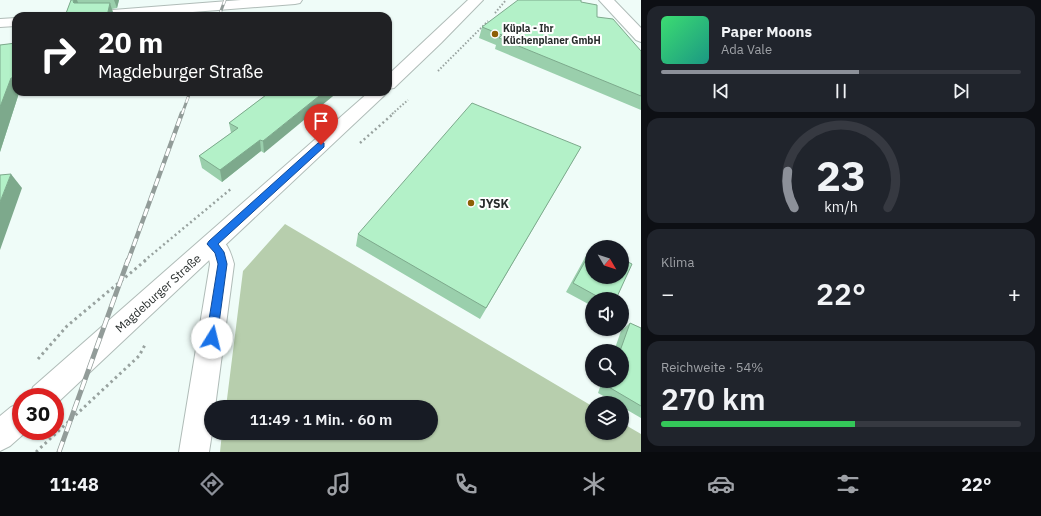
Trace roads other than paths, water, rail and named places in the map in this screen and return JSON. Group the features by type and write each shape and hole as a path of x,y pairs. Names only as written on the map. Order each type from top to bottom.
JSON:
{"main road":[{"path":"139,12 295,0"},
{"path":"392,80 436,40 476,0"},
{"path":"606,0 641,37"},
{"path":"0,23 12,22"},
{"name":"Magdeburger Straße","path":"53,388 375,96"},
{"path":"194,452 222,264 219,252 212,244"},
{"path":"0,436 12,425"}],"railway":[{"path":"220,12 225,0"},
{"path":"182,114 189,96"},
{"path":"128,261 182,113"},
{"path":"59,452 128,260"}],"place":[{"name":"Küpla - Ihr Küchenplaner GmbH","path":"495,34"},
{"name":"JYSK","path":"471,203"}]}
